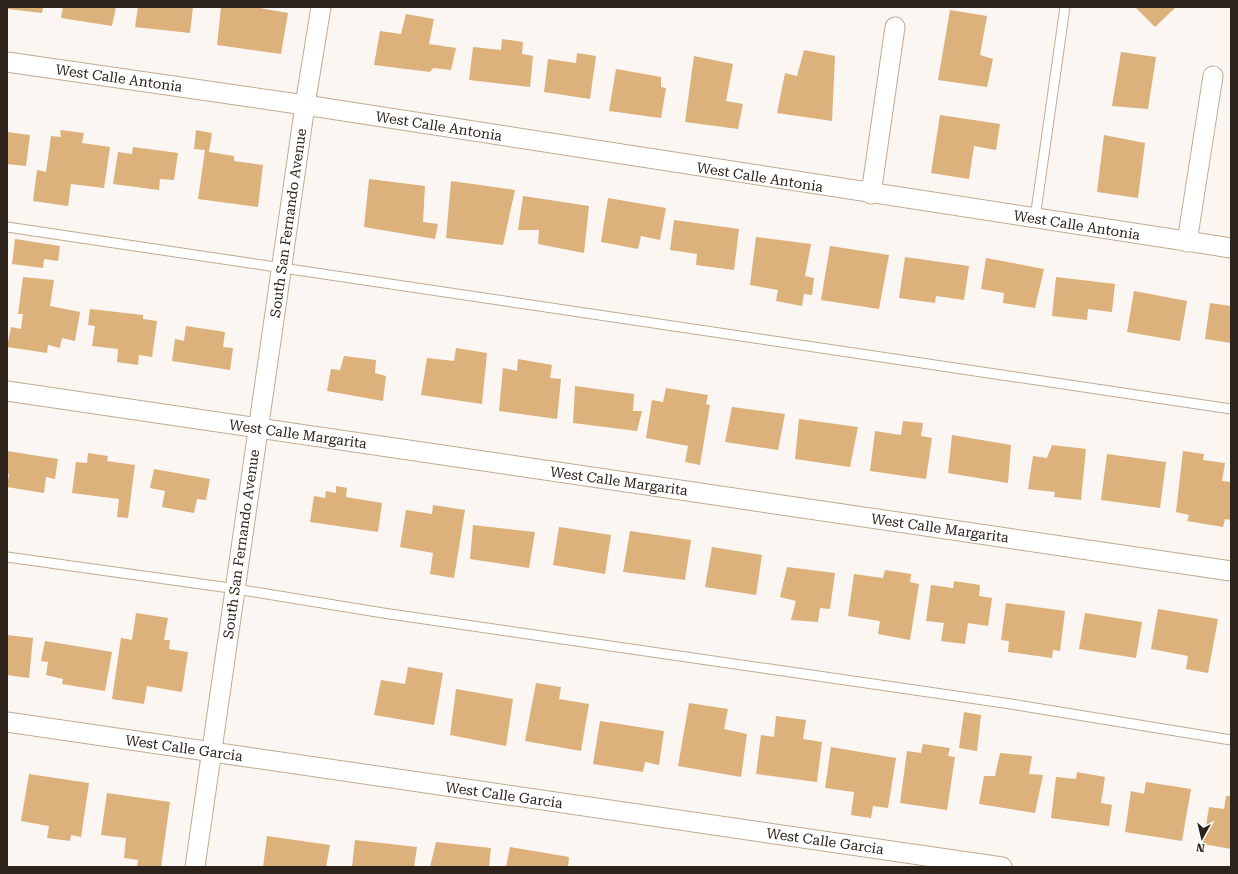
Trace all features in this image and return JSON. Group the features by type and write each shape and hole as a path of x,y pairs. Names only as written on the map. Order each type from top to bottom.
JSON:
{"street":[{"name":"South San Fernando Avenue","path":"195,867 281,268 321,7"},
{"path":"871,194 895,27"},
{"name":"West Calle Antonia","path":"7,62 305,105 871,194 1231,248"},
{"path":"1187,242 1213,76"},
{"name":"West Calle Margarita","path":"7,391 1231,571"},
{"name":"West Calle Garcia","path":"7,722 1002,867"}],"lane":[{"path":"1035,218 1065,7"},
{"path":"7,227 1231,409"},
{"path":"7,557 1003,703 1231,740"}],"building":[{"path":"7,7 43,7 42,13 7,9"},
{"path":"63,7 116,7 112,26 61,18"},
{"path":"138,7 193,7 190,33 135,27"},
{"path":"221,7 254,7 288,13 281,54 217,45"},
{"path":"1135,7 1176,7 1155,27"},
{"path":"950,10 987,16 980,55 993,59 987,87 938,80"},
{"path":"406,14 434,19 429,44 456,48 451,70 433,68 430,72 374,65 380,31 401,34"},
{"path":"502,39 523,42 522,54 533,56 530,87 469,80 473,47 501,50"},
{"path":"804,50 835,56 832,121 777,113 785,73 797,76"},
{"path":"1121,52 1156,57 1148,109 1112,106"},
{"path":"577,53 596,56 590,99 544,92 548,59 576,63"},
{"path":"694,56 733,64 726,101 743,104 738,129 685,122"},
{"path":"616,69 661,77 661,87 666,88 661,118 609,111"},
{"path":"940,115 1000,124 996,150 974,146 969,179 931,173"},
{"path":"60,130 84,133 82,143 110,147 104,188 71,184 68,206 33,201 37,170 46,172 51,136 61,137"},
{"path":"196,130 212,133 209,152 234,156 234,161 263,165 258,207 198,199 205,150 194,149"},
{"path":"7,132 30,135 26,166 7,164"},
{"path":"1104,135 1145,143 1138,198 1097,192"},
{"path":"133,147 178,153 174,180 160,179 159,190 113,184 118,152 132,154"},
{"path":"369,179 425,186 423,222 438,224 435,239 364,227"},
{"path":"451,181 515,190 503,245 446,238"},
{"path":"523,196 589,206 584,253 538,244 539,230 518,230"},
{"path":"608,198 666,208 660,240 641,236 638,249 601,242"},
{"path":"674,220 739,229 734,270 696,265 697,254 670,250"},
{"path":"756,237 811,244 805,276 814,278 812,295 804,294 802,306 776,301 778,290 750,285"},
{"path":"15,239 60,246 58,261 44,259 43,268 12,264"},
{"path":"830,246 889,255 879,309 821,300"},
{"path":"905,257 969,266 964,300 936,296 935,303 899,298"},
{"path":"986,258 1044,269 1035,308 1003,303 1004,293 981,289"},
{"path":"23,277 54,280 50,306 80,312 75,341 62,338 60,348 48,345 47,353 7,347 11,327 21,329 23,314 18,314"},
{"path":"1056,277 1115,284 1112,312 1088,309 1087,320 1052,316"},
{"path":"1134,291 1187,301 1180,341 1127,332"},
{"path":"1210,303 1231,306 1231,343 1205,339"},
{"path":"90,309 143,315 143,319 157,321 152,357 139,355 138,365 117,362 118,349 92,346 95,326 88,325"},
{"path":"186,326 225,332 223,347 233,348 230,370 172,361 175,339 184,341"},
{"path":"456,348 487,353 482,404 421,395 427,358 454,361"},
{"path":"344,356 376,360 375,373 386,376 383,401 327,391 331,369 340,370"},
{"path":"518,359 552,365 550,378 561,379 557,419 499,411 503,368 517,371"},
{"path":"575,386 634,394 633,411 642,411 637,431 573,423"},
{"path":"666,388 708,395 706,404 710,405 700,465 685,462 688,446 646,438 652,400 663,402"},
{"path":"732,407 785,414 778,450 725,442"},
{"path":"799,419 858,427 850,467 795,459"},
{"path":"903,421 923,423 921,436 932,438 926,479 870,471 875,431 901,435"},
{"path":"952,435 1011,445 1008,483 948,473"},
{"path":"1052,445 1086,449 1081,500 1054,497 1055,492 1028,489 1033,456 1047,458"},
{"path":"7,451 58,459 55,479 46,477 44,493 7,487 9,474 7,474"},
{"path":"1183,451 1204,454 1203,460 1225,463 1222,481 1231,482 1231,520 1225,519 1223,527 1187,521 1189,515 1176,512"},
{"path":"88,453 108,456 107,461 135,465 128,518 117,517 119,499 72,493 76,462 87,463"},
{"path":"1107,454 1166,462 1160,508 1101,500"},
{"path":"154,469 210,479 206,500 197,499 194,513 162,507 165,491 150,488"},
{"path":"336,486 347,488 346,497 382,503 378,532 310,522 314,496 325,498 326,491 336,493"},
{"path":"433,505 465,510 454,578 430,574 433,553 400,547 406,510 432,514"},
{"path":"473,525 535,532 529,568 470,559"},
{"path":"559,527 611,535 605,574 553,565"},
{"path":"630,531 691,540 685,580 623,572"},
{"path":"712,547 762,555 756,595 705,587"},
{"path":"787,567 835,573 830,609 820,608 818,622 791,620 796,601 780,597"},
{"path":"885,570 911,574 910,582 919,584 910,640 878,634 880,621 848,616 854,574 883,578"},
{"path":"954,581 980,585 979,596 992,598 988,626 968,623 965,644 941,641 944,623 926,621 931,585 953,588"},
{"path":"1006,603 1065,611 1060,651 1053,650 1052,658 1008,652 1009,641 1001,640"},
{"path":"1158,609 1218,619 1208,673 1186,669 1188,656 1151,649"},
{"path":"136,613 168,618 164,640 170,640 169,649 188,652 182,692 147,686 144,704 112,699 121,638 132,640"},
{"path":"1085,613 1142,622 1136,658 1079,649"},
{"path":"7,635 33,638 29,678 7,675"},
{"path":"45,641 112,652 105,691 62,684 63,679 46,675 48,662 41,661"},
{"path":"408,667 443,673 434,725 374,715 381,680 405,684"},
{"path":"536,683 561,687 559,699 589,704 581,751 525,741"},
{"path":"456,689 513,699 506,746 450,735"},
{"path":"689,703 728,709 724,729 747,734 741,777 678,766"},
{"path":"964,712 981,715 977,751 959,748"},
{"path":"776,716 806,720 803,739 822,742 817,782 756,774 761,735 774,737"},
{"path":"600,721 664,731 659,765 645,762 643,772 593,764"},
{"path":"923,744 950,748 948,756 955,757 947,810 900,803 907,751 921,753"},
{"path":"831,747 896,758 888,808 873,806 871,818 851,815 854,792 825,788"},
{"path":"1000,753 1032,756 1029,774 1043,775 1035,813 979,804 984,776 995,776"},
{"path":"1077,772 1105,777 1101,803 1112,805 1109,826 1051,818 1056,777 1076,779"},
{"path":"29,774 89,783 81,837 71,835 70,841 47,838 49,826 21,821"},
{"path":"1146,782 1191,789 1182,841 1125,832 1131,791 1144,794"},
{"path":"107,793 170,802 161,867 137,867 138,860 124,858 126,838 101,835"},
{"path":"1226,796 1231,796 1231,849 1203,844 1209,807 1224,809"},
{"path":"267,836 330,845 326,867 263,867"},
{"path":"355,840 417,847 414,867 352,867"},
{"path":"436,842 491,848 489,867 430,867"},
{"path":"510,847 569,857 568,867 506,867"}]}
